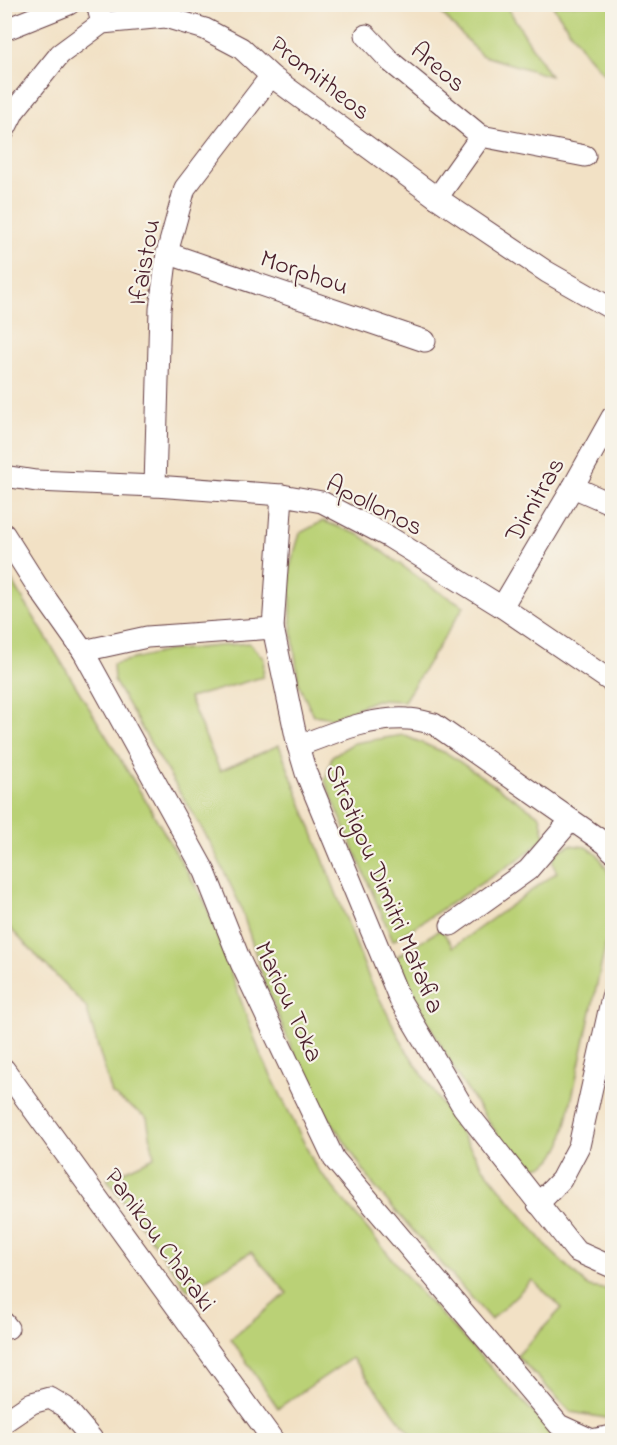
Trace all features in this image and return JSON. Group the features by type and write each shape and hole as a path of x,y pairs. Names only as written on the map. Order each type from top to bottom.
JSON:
{"street":[{"path":"4,30 69,4"},
{"name":"Promitheos","path":"4,130 14,111 60,54 100,14 165,17 205,28 240,48 272,76 437,198 547,272 612,309"},
{"name":"Areos","path":"366,35 391,62 481,135 585,156"},
{"name":"Ifaistou","path":"155,486 160,309 167,253 185,188 272,76"},
{"path":"437,198 481,135"},
{"name":"Morphou","path":"167,253 425,341"},
{"name":"Dimitras","path":"502,607 612,417"},
{"name":"Apollonos","path":"4,476 36,481 282,495 322,502 389,537 502,607 612,682"},
{"path":"573,487 612,504"},
{"name":"Stratigou Dimitri Matafia","path":"282,495 273,628 298,746 306,773 400,1000 463,1107 538,1204 576,1251 612,1267"},
{"name":"Mariou Toka","path":"4,534 83,651 205,872 241,963 334,1159 559,1425 592,1440"},
{"path":"83,651 147,637 273,628"},
{"path":"298,746 374,721 408,719 434,724 606,844 612,851"},
{"path":"451,925 528,870 571,820"},
{"path":"538,1204 561,1180 579,1146 612,997"},
{"name":"Panikou Charaki","path":"4,1069 273,1440"},
{"path":"4,1422 32,1403 50,1398 65,1407 92,1439"},
{"path":"592,1440 612,1436"}],"green space":[{"path":"434,5 506,5 550,76 481,55"},
{"path":"552,5 612,5 612,83 583,50"},
{"path":"323,521 360,535 433,588 464,606 404,701 376,700 333,718 313,715 299,685 291,622 290,567 300,533"},
{"path":"4,568 205,902 260,1053 316,1167 417,1289 559,1440 415,1440 352,1358 278,1408 231,1339 287,1293 251,1252 188,1290 107,1179 154,1157 147,1118 112,1094 86,1007 5,923"},
{"path":"249,643 264,659 263,677 189,698 220,771 279,745 369,978 405,1048 483,1167 550,1250 589,1287 612,1290 612,1419 571,1412 517,1356 562,1308 532,1280 491,1320 374,1186 307,1085 266,986 240,905 210,842 114,681 113,664 167,651"},
{"path":"403,735 448,754 540,816 545,837 525,855 393,941 325,781 332,756 354,743"},
{"path":"570,845 587,847 598,855 606,868 612,880 612,916 562,1143 555,1156 545,1165 530,1168 519,1163 510,1153 459,1078 410,989 396,957 441,929 453,947 557,872 553,859 561,850"}]}
